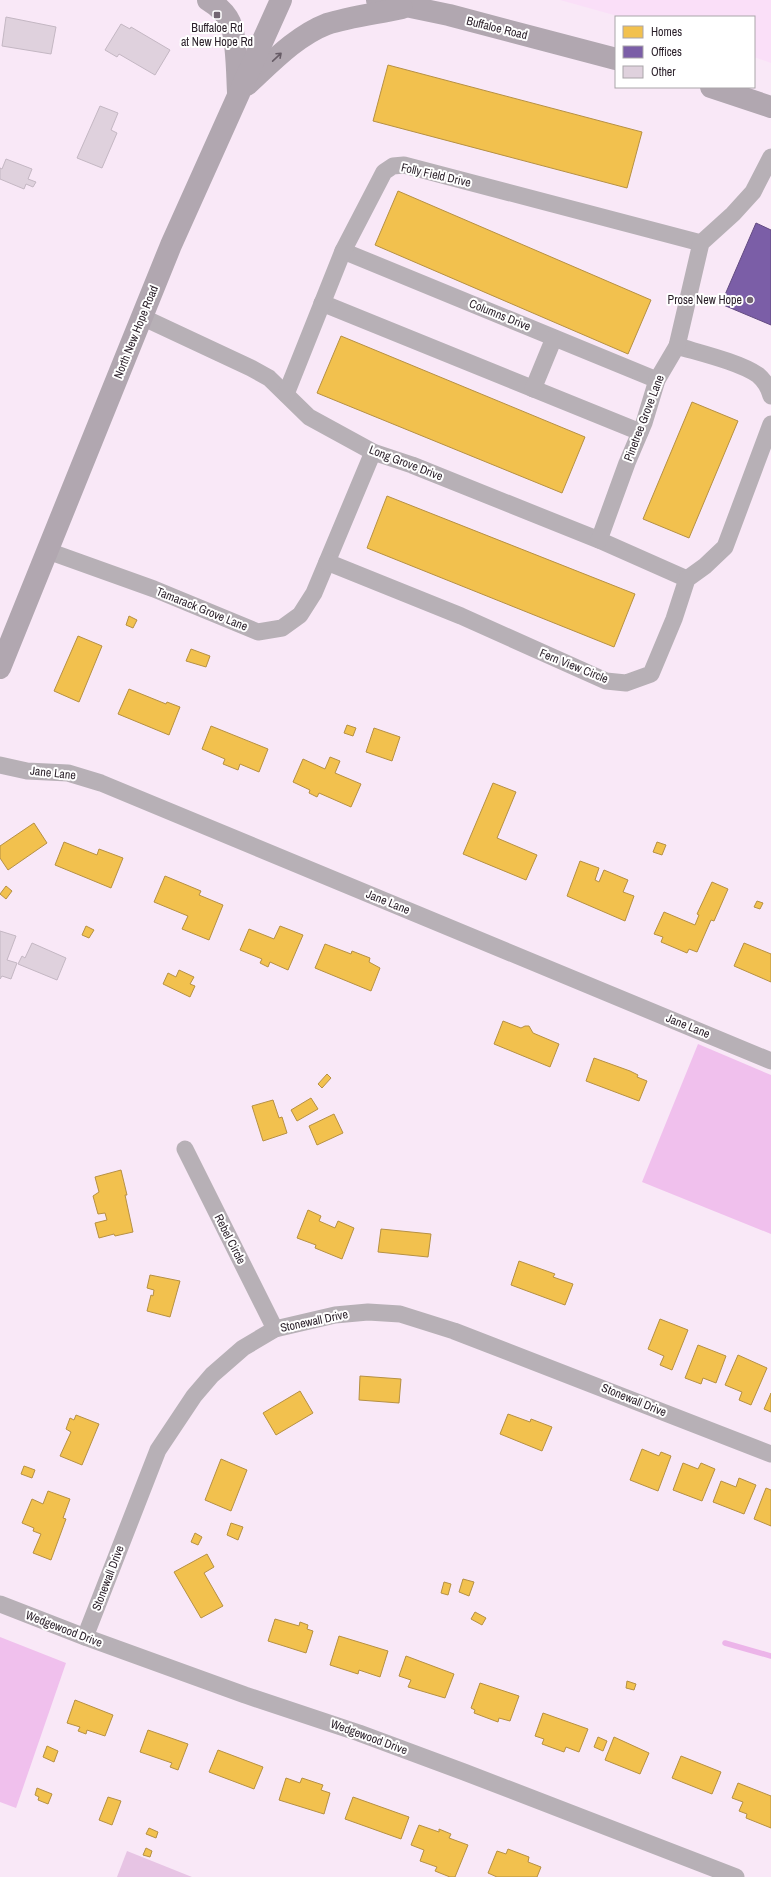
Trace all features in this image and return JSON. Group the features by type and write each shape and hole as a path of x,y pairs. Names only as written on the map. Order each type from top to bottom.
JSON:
{"main road":[{"path":"208,0 215,4 227,17 232,28 239,94"},
{"name":"North New Hope Road","path":"0,668 171,246 281,0"},
{"name":"Buffaloe Road","path":"377,0 406,4 615,59"},
{"path":"239,94 281,53 314,30 328,24 406,4"},
{"path":"714,88 771,107"}],"street":[{"path":"701,243 733,214 753,192 771,157"},
{"name":"Folly Field Drive","path":"286,394 343,250 384,172 393,166 404,165 701,243"},
{"name":"Pinetree Grove Lane","path":"598,540 640,432 657,380 677,346 701,243"},
{"name":"Columns Drive","path":"343,250 657,380"},
{"path":"322,303 640,432"},
{"name":"Long Grove Drive","path":"142,318 251,368 269,378 309,417 373,452 412,465 598,540 687,579"},
{"path":"534,389 554,338"},
{"path":"677,346 728,362 758,376 768,386 771,396"},
{"path":"687,579 705,566 725,547 771,424"},
{"name":"Tamarack Grove Lane","path":"48,551 154,589 258,632 282,628 300,615 314,593 373,452"},
{"name":"Fern View Circle","path":"328,562 461,616 606,681 626,683 650,674 674,619 687,579"},
{"name":"Jane Lane","path":"0,765 27,771 68,773 101,783 771,1061"},
{"name":"Rebel Circle","path":"185,1149 275,1329"},
{"name":"Stonewall Drive","path":"84,1637 158,1450 173,1425 194,1396 212,1375 243,1348 275,1329 335,1315 368,1312 400,1314 423,1320 501,1347 771,1454"},
{"name":"Wedgewood Drive","path":"0,1604 84,1637 245,1695 394,1746 572,1812 736,1877"}],"shaded area":[{"path":"560,0 771,0 771,63 755,57 755,16 617,16"},
{"path":"698,1044 771,1075 771,1234 642,1182"},
{"path":"0,1637 66,1663 16,1808 0,1802"},
{"path":"127,1851 192,1877 117,1877"}],"building: Homes":[{"path":"388,65 642,132 627,188 373,121"},
{"path":"398,191 651,300 628,354 375,245"},
{"path":"341,336 585,437 562,493 317,393"},
{"path":"692,402 738,421 689,538 643,519"},
{"path":"387,496 635,594 614,647 367,548"},
{"path":"129,616 137,620 133,628 126,625"},
{"path":"78,636 102,646 79,702 54,691"},
{"path":"191,649 210,656 206,667 186,661"},
{"path":"129,689 166,704 167,702 180,707 169,735 118,714"},
{"path":"347,725 356,728 353,736 344,733"},
{"path":"211,726 268,749 259,772 240,764 238,770 223,764 225,759 202,749"},
{"path":"374,728 400,737 392,761 366,752"},
{"path":"330,757 340,761 335,773 361,784 351,807 319,793 317,797 309,793 310,790 293,782 303,759 325,769"},
{"path":"493,783 516,792 497,838 537,855 526,880 463,854"},
{"path":"34,823 47,843 8,870 0,858 0,846"},
{"path":"64,842 97,855 99,849 123,858 111,888 55,865"},
{"path":"657,842 666,845 662,855 653,852"},
{"path":"580,861 599,868 595,880 599,882 604,870 628,880 623,892 634,896 625,921 567,896"},
{"path":"165,876 201,891 199,895 223,905 209,940 182,929 188,916 154,902"},
{"path":"712,882 728,889 714,921 711,920 697,952 689,949 687,953 661,942 663,937 654,934 664,912 695,925 699,915 697,914"},
{"path":"6,886 12,891 6,899 0,894"},
{"path":"757,901 763,903 760,909 754,907"},
{"path":"86,926 94,930 89,938 82,935"},
{"path":"280,926 303,935 288,970 270,962 268,967 260,963 262,959 240,950 249,929 274,939"},
{"path":"744,943 771,954 771,982 734,966"},
{"path":"325,944 351,954 352,951 370,958 369,962 380,968 371,991 315,968"},
{"path":"179,970 194,977 190,984 195,986 190,997 163,984 168,973 176,977"},
{"path":"503,1021 521,1028 529,1026 533,1033 559,1044 550,1067 494,1044"},
{"path":"594,1058 630,1071 638,1075 637,1077 647,1081 639,1101 586,1081"},
{"path":"327,1074 331,1078 322,1088 318,1084"},
{"path":"311,1098 318,1109 297,1121 291,1110"},
{"path":"273,1100 279,1118 282,1117 287,1133 263,1141 252,1106"},
{"path":"334,1114 343,1133 317,1145 309,1126"},
{"path":"121,1170 133,1232 115,1236 114,1234 99,1238 95,1223 107,1220 105,1213 98,1214 93,1196 99,1192 95,1177"},
{"path":"308,1210 321,1216 319,1221 335,1228 338,1221 354,1228 342,1259 315,1248 316,1245 297,1238"},
{"path":"381,1229 431,1234 428,1257 378,1252"},
{"path":"519,1261 555,1274 553,1277 573,1284 565,1305 511,1285"},
{"path":"150,1275 180,1281 170,1317 147,1311 151,1295 153,1296 154,1290 147,1288"},
{"path":"660,1319 688,1330 672,1370 660,1365 664,1356 648,1349"},
{"path":"698,1345 726,1356 716,1383 703,1378 701,1384 685,1378"},
{"path":"738,1355 767,1368 751,1405 739,1400 742,1392 725,1385"},
{"path":"360,1376 401,1379 399,1403 359,1400"},
{"path":"300,1391 313,1413 276,1435 263,1413"},
{"path":"771,1393 771,1412 764,1409"},
{"path":"508,1414 530,1422 531,1419 552,1427 542,1451 500,1434"},
{"path":"76,1415 99,1424 82,1465 60,1456 71,1432 66,1429 70,1418 74,1420"},
{"path":"642,1449 659,1456 661,1452 671,1456 658,1491 630,1480"},
{"path":"221,1459 247,1470 231,1511 205,1500"},
{"path":"683,1463 698,1469 701,1463 715,1469 702,1501 673,1490"},
{"path":"24,1466 35,1470 32,1478 21,1474"},
{"path":"739,1478 756,1485 744,1514 713,1502 721,1481 736,1487"},
{"path":"766,1488 771,1490 771,1526 754,1519"},
{"path":"48,1491 70,1499 63,1518 66,1519 51,1560 33,1553 41,1534 33,1531 34,1528 22,1523 32,1499 43,1504"},
{"path":"231,1523 243,1527 238,1540 227,1535"},
{"path":"195,1533 202,1537 198,1545 191,1542"},
{"path":"207,1554 214,1567 204,1573 223,1606 201,1618 174,1572"},
{"path":"463,1579 474,1582 469,1596 459,1592"},
{"path":"444,1582 451,1584 448,1595 441,1593"},
{"path":"475,1612 486,1618 482,1625 471,1619"},
{"path":"275,1619 299,1626 300,1622 308,1625 307,1629 313,1631 306,1653 268,1641"},
{"path":"339,1636 388,1651 380,1677 359,1670 358,1674 330,1665"},
{"path":"406,1656 454,1674 445,1698 408,1687 411,1680 399,1676"},
{"path":"627,1681 636,1684 634,1690 626,1688"},
{"path":"480,1683 519,1696 510,1721 499,1718 498,1722 474,1713 475,1710 471,1708"},
{"path":"75,1700 113,1715 105,1736 87,1730 86,1734 78,1731 80,1727 67,1723"},
{"path":"543,1713 588,1729 579,1752 566,1747 564,1752 542,1744 544,1739 535,1736"},
{"path":"148,1730 188,1744 178,1770 170,1767 172,1763 140,1752"},
{"path":"598,1737 607,1741 603,1751 594,1747"},
{"path":"614,1737 649,1753 640,1774 605,1760"},
{"path":"47,1746 58,1751 54,1762 43,1757"},
{"path":"218,1750 263,1767 254,1789 209,1772"},
{"path":"681,1756 721,1772 712,1794 672,1778"},
{"path":"286,1778 300,1783 302,1778 323,1785 321,1790 330,1793 324,1814 279,1800"},
{"path":"738,1783 771,1796 771,1828 746,1818 747,1814 739,1811 743,1802 732,1798"},
{"path":"37,1788 52,1794 48,1804 38,1800 39,1797 35,1795"},
{"path":"108,1797 121,1801 112,1825 99,1820"},
{"path":"353,1797 409,1817 401,1839 345,1819"},
{"path":"419,1825 439,1832 439,1829 451,1834 449,1838 468,1845 455,1877 450,1877 435,1871 437,1867 420,1861 424,1850 411,1845"},
{"path":"149,1828 158,1832 156,1838 146,1834"},
{"path":"146,1848 152,1851 150,1857 143,1855"},
{"path":"508,1849 529,1857 528,1862 541,1867 537,1877 497,1877 488,1873 497,1851 506,1854"}],"building: Offices":[{"path":"756,223 771,230 771,325 721,304"}],"building: Other":[{"path":"6,17 56,27 51,54 2,46"},
{"path":"121,24 130,29 131,27 170,50 155,75 119,54 117,57 105,50"},
{"path":"100,106 118,113 111,130 117,133 102,168 77,158"},
{"path":"6,159 32,169 28,179 36,182 33,187 26,184 24,189 0,179 0,168 2,169"},
{"path":"0,931 16,936 7,960 17,963 11,979 2,976 0,979"},
{"path":"32,943 66,958 57,980 18,964 22,956 25,958"}],"waterway":[{"path":"725,1643 771,1656"}],"place":[{"name":"Buffaloe Rd at New Hope Rd","path":"217,15"},
{"name":"Prose New Hope","path":"750,300"}]}
